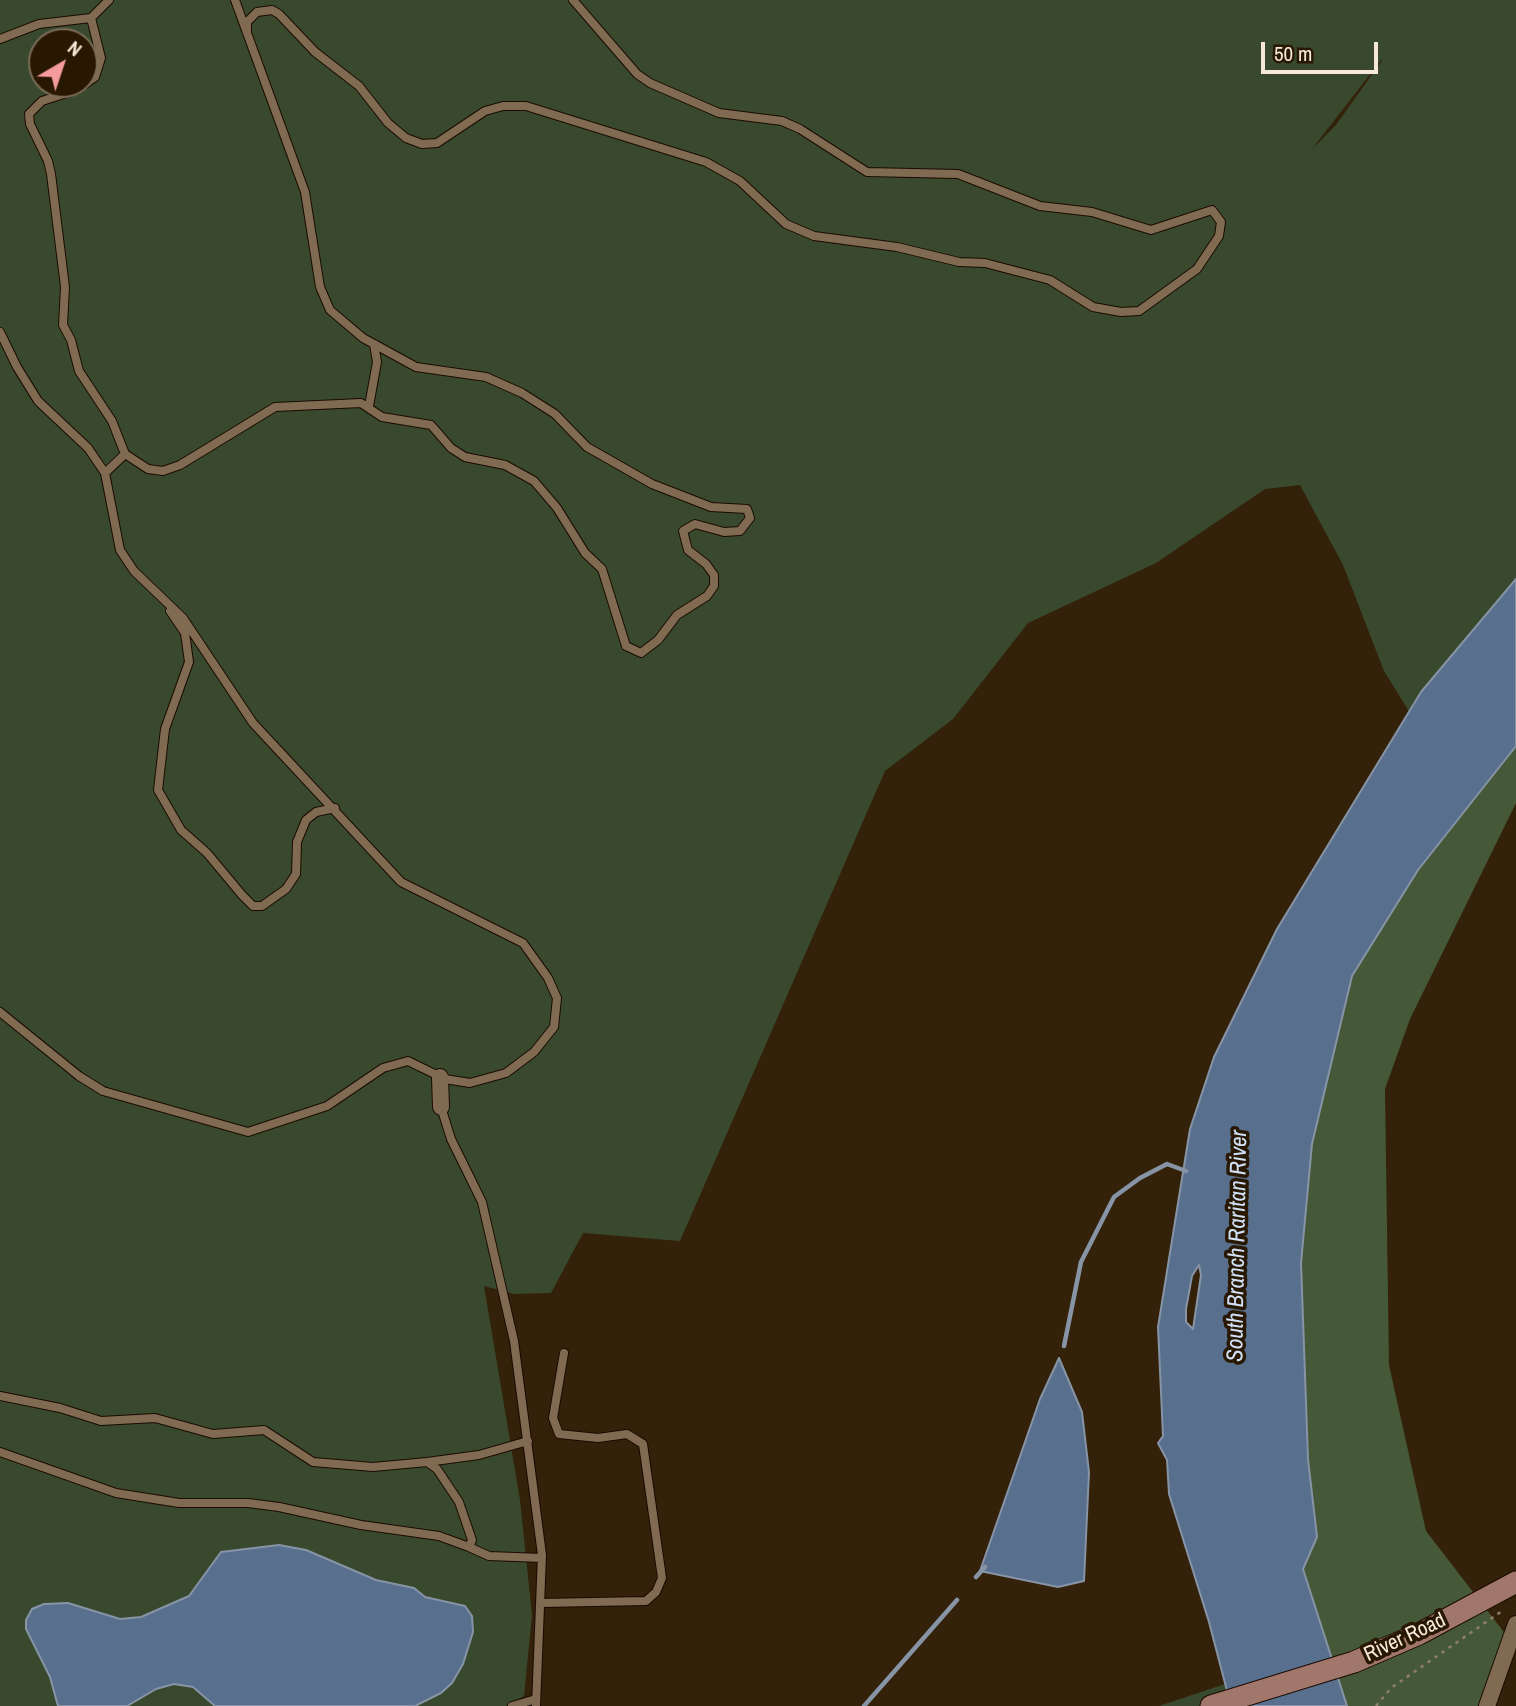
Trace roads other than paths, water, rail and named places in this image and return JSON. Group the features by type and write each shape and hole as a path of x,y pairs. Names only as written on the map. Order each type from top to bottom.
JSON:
{"street":[{"path":"440,1077 441,1107"},
{"name":"River Road","path":"1212,1706 1339,1668 1419,1634 1516,1582"},
{"path":"1487,1706 1516,1624"}],"lane":[{"path":"0,39 40,24 91,18 109,0"},
{"path":"91,18 101,58 95,78 86,85 35,105 29,114 30,124 48,161 51,174 65,287 63,325 71,340 79,371 112,421 125,454 148,469 163,471 180,465 275,407 346,403 369,406 382,417 431,425 451,448 464,457 505,465 534,481 556,508 585,553 602,569 626,646 633,652 641,653 650,647 677,615 707,596 714,586 714,575 706,564 688,550 683,531 695,524 724,532 740,531 750,518 747,509 711,507 622,469 587,447 555,414 522,393 485,377 416,367 374,344 330,310 320,287 305,192 235,0"},
{"path":"247,33 247,22 257,12 272,10 279,14 315,52 359,86 388,123 406,138 422,144 437,144 485,111 503,106 526,106 636,138 706,162 740,181 777,218 797,230 814,236 897,247 958,262 985,263 1016,271 1050,280 1093,307 1121,312 1139,311 1197,269 1219,236 1221,222 1212,210 1151,230 1092,212 1040,206 958,174 867,172 800,129 782,121 719,113 650,83 637,74 573,0"},
{"path":"0,332 16,367 38,401 88,448 105,472 120,550 134,571 183,618 253,723 335,808 401,882 523,943 548,978 557,998 554,1027 534,1052 506,1073 470,1083 440,1077 408,1061 383,1068 327,1106 248,1132 103,1091 79,1076 0,1012"},
{"path":"369,406 377,362 374,344"},
{"path":"105,472 125,454"},
{"path":"151,587 173,614 189,646 183,683 164,729 158,790 181,830 207,853 242,895 253,905 262,906 286,889 296,874 297,842 306,820 316,812 335,808"},
{"path":"441,1107 451,1139 482,1202 487,1223 513,1341 542,1558 536,1703 512,1706"},
{"path":"541,1603 646,1601 656,1592 662,1578 643,1444 627,1434 598,1438 559,1434 553,1418 564,1353"},
{"path":"0,1396 60,1408 101,1421 155,1418 212,1434 264,1430 313,1462 373,1467 427,1462 480,1455 528,1441"},
{"path":"0,1452 116,1493 179,1503 248,1503 279,1507 361,1525 439,1536 489,1556 542,1558"},
{"path":"427,1462 437,1469 459,1502 472,1540 469,1547"}],"water":[{"name":"South Branch Raritan River","path":"1516,579 1516,746 1418,870 1352,976 1312,1144 1301,1263 1308,1459 1317,1537 1303,1569 1347,1706 1231,1706 1209,1622 1169,1494 1167,1460 1158,1443 1163,1436 1158,1327 1190,1129 1214,1057 1277,929 1421,692","holes":["1199,1265 1201,1275 1193,1329 1186,1322 1186,1309 1192,1276"]},
{"path":"1059,1358 1082,1412 1089,1472 1084,1581 1058,1587 980,1571 1040,1399"},
{"path":"279,1545 306,1550 376,1580 414,1588 425,1597 465,1606 472,1616 473,1632 463,1664 452,1683 441,1693 415,1706 215,1706 193,1687 174,1684 156,1689 127,1706 58,1706 50,1677 26,1629 26,1620 32,1609 44,1604 68,1603 120,1619 141,1617 189,1596 221,1552"}],"waterway":[{"path":"1064,1346 1081,1262 1114,1197 1140,1178 1167,1164 1186,1171"},
{"path":"976,1577 985,1567"},
{"path":"864,1706 957,1600"}]}
